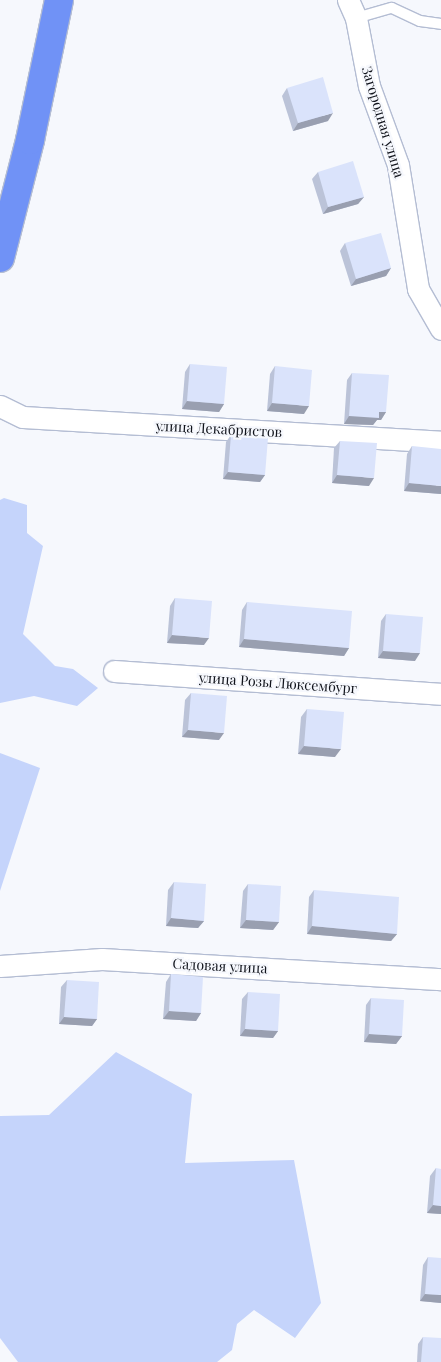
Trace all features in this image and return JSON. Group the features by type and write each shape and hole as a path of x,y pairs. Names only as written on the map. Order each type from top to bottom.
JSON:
{"highway":[{"path":"0,258 30,140 59,0"}],"street":[{"name":"Загородная улица","path":"352,9 369,86 398,165 418,289 441,329"},
{"name":"улица Декабристов","path":"0,406 23,417 441,442"},
{"name":"улица Розы Люксембург","path":"114,672 441,694"},
{"name":"Садовая улица","path":"0,966 102,959 441,979"}],"lane":[{"path":"352,9 392,8 420,21 441,24"}],"shaded area":[{"path":"4,498 27,505 27,533 43,546 23,634 55,666 73,669 98,688 77,706 34,696 0,703 0,500"},
{"path":"0,753 40,768 0,891"},
{"path":"116,1052 192,1094 185,1163 294,1160 321,1303 295,1338 254,1310 237,1324 232,1350 217,1362 18,1362 0,1338 0,1116 49,1115"}],"building":[{"path":"323,77 333,113 298,123 287,88"},
{"path":"353,161 364,197 328,207 318,172"},
{"path":"381,233 391,268 356,279 345,243"},
{"path":"190,364 227,367 224,404 187,401"},
{"path":"275,366 312,370 309,406 272,403"},
{"path":"352,373 389,375 386,412 379,412 379,418 349,416"},
{"path":"231,435 268,438 265,475 228,472"},
{"path":"340,441 377,443 374,478 337,475"},
{"path":"412,446 441,449 441,486 409,483"},
{"path":"175,598 212,601 209,638 172,635"},
{"path":"247,602 352,611 349,648 244,639"},
{"path":"386,614 423,617 420,653 383,651"},
{"path":"191,693 227,696 224,733 188,730"},
{"path":"307,709 344,712 341,749 304,746"},
{"path":"174,882 206,884 204,921 171,918"},
{"path":"248,884 281,886 279,922 246,920"},
{"path":"314,890 399,897 397,934 312,926"},
{"path":"171,974 203,977 201,1013 169,1011"},
{"path":"67,980 99,982 97,1019 64,1017"},
{"path":"248,992 280,994 278,1031 245,1029"},
{"path":"371,998 404,1000 402,1036 369,1034"},
{"path":"436,1168 441,1169 441,1206 433,1205"},
{"path":"428,1257 441,1258 441,1295 425,1294"},
{"path":"423,1337 441,1338 441,1362 421,1362"}]}
